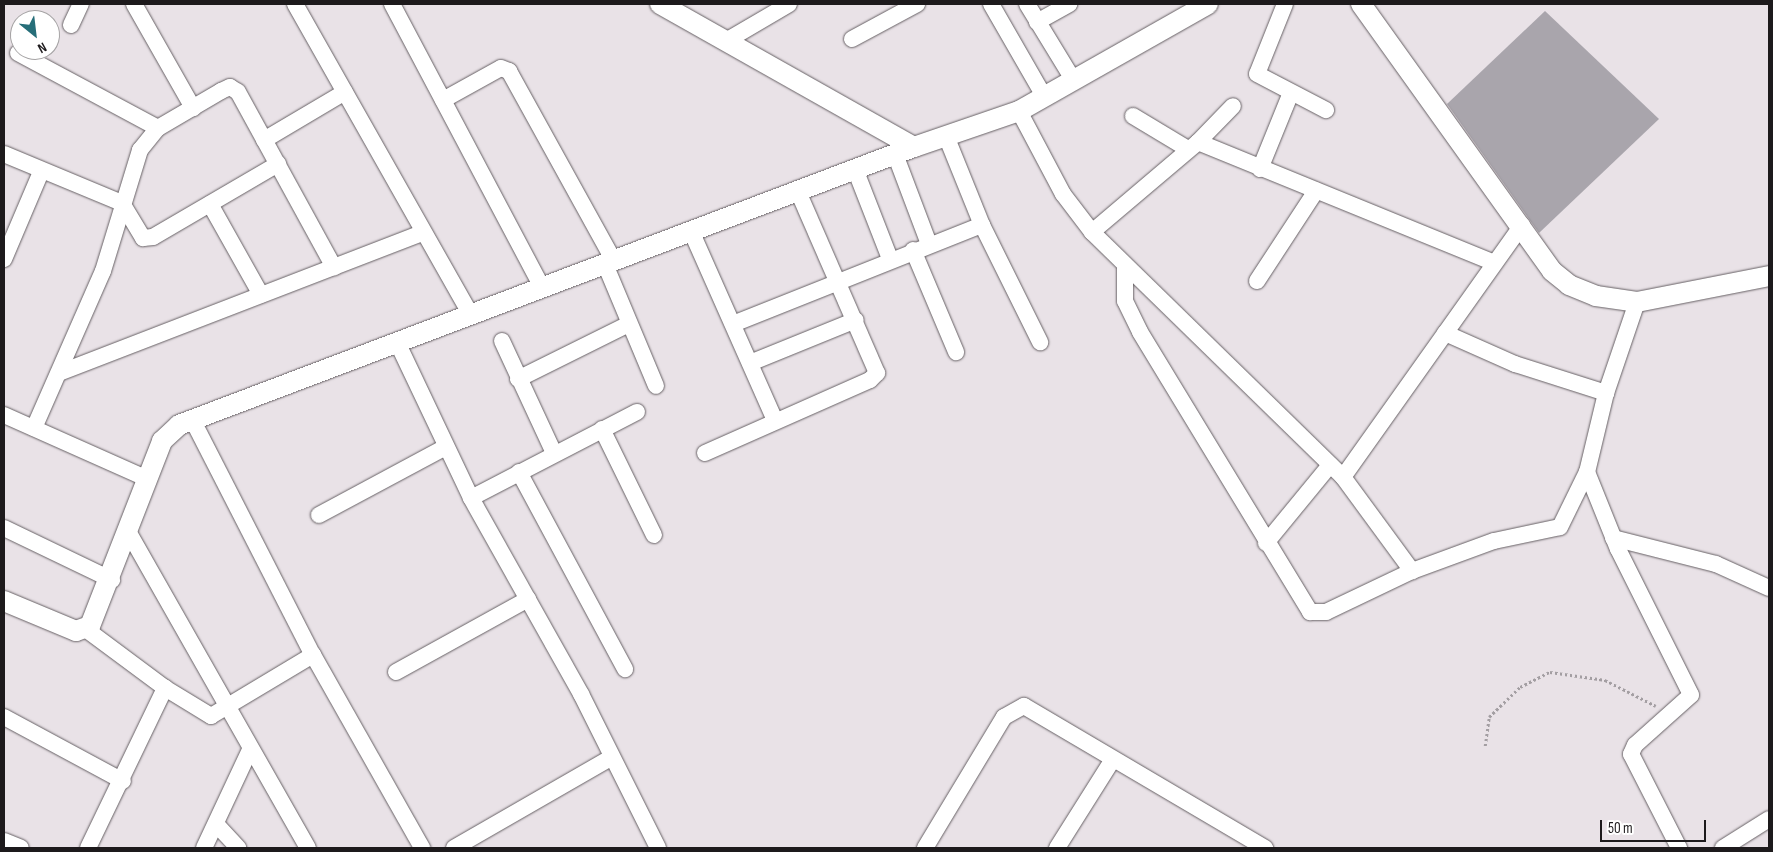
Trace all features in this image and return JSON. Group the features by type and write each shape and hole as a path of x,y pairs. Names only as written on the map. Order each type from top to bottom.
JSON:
{"street":[{"path":"72,24 81,4"},
{"path":"134,4 193,108"},
{"path":"295,4 421,233 471,315"},
{"path":"392,4 542,286"},
{"path":"664,4 914,147"},
{"path":"726,41 789,4"},
{"path":"852,39 917,4"},
{"path":"991,4 1045,98"},
{"path":"1027,4 1074,81"},
{"path":"1037,22 1069,4"},
{"path":"87,630 112,580 148,478 167,433 192,419 398,344 542,286 692,232 895,154 1019,111 1208,4"},
{"path":"1285,4 1257,74 1290,95 1326,110"},
{"path":"1360,4 1522,226 1552,271 1569,285 1596,296 1636,302 1769,276"},
{"path":"33,60 158,128"},
{"path":"443,100 500,68 509,71 609,262 629,324 656,386"},
{"path":"34,428 103,271 122,203 140,150 158,128 221,91 233,88 278,164 334,267"},
{"path":"264,140 345,92"},
{"path":"1260,169 1290,95"},
{"path":"1092,232 1193,145 1233,106"},
{"path":"1019,111 1063,194 1092,232 1125,267 1343,478 1412,570"},
{"path":"1133,116 1193,145 1260,169 1494,263"},
{"path":"946,136 982,225 1040,342"},
{"path":"4,154 41,172 122,203 143,238 153,237 278,164"},
{"path":"895,154 929,244"},
{"path":"855,169 890,259"},
{"path":"4,259 41,172"},
{"path":"705,453 775,420 875,377 876,364 798,191"},
{"path":"1257,281 1316,192"},
{"path":"210,204 261,295"},
{"path":"733,324 890,259 982,225"},
{"path":"1343,478 1522,226"},
{"path":"692,232 775,420"},
{"path":"59,373 421,233"},
{"path":"913,250 956,352"},
{"path":"1125,267 1125,301 1140,332 1306,609 1315,614 1412,570 1494,541 1560,527 1587,472 1606,393 1636,302"},
{"path":"750,363 856,320"},
{"path":"518,379 629,324"},
{"path":"1445,333 1515,364 1606,393"},
{"path":"502,341 554,453"},
{"path":"398,344 471,498 528,599 612,756 651,846"},
{"path":"471,498 554,453 637,412"},
{"path":"4,415 148,478"},
{"path":"192,419 313,655 422,848"},
{"path":"602,430 654,535"},
{"path":"319,515 446,448"},
{"path":"1266,543 1330,465"},
{"path":"519,472 625,669"},
{"path":"1587,472 1613,538 1690,692 1688,701 1635,745 1631,754 1679,848"},
{"path":"4,528 112,580"},
{"path":"129,533 250,750 308,848"},
{"path":"1613,538 1716,564 1769,588"},
{"path":"396,672 528,599"},
{"path":"4,600 76,631 87,630 165,688 207,716 227,707 313,655"},
{"path":"88,848 123,781 165,688"},
{"path":"925,848 1004,717 1018,706 1047,716 1113,759 1266,848"},
{"path":"4,717 123,781"},
{"path":"204,848 250,750"},
{"path":"454,848 612,756"},
{"path":"1057,848 1113,759"},
{"path":"1723,848 1769,819"},
{"path":"216,824 238,848"},
{"path":"4,840 21,848"}],"path":[{"path":"1485,746 1485,726 1489,716 1520,687 1550,672 1621,686 1670,715"}],"building":[{"path":"1545,11 1659,119 1539,233 1447,104"}]}
